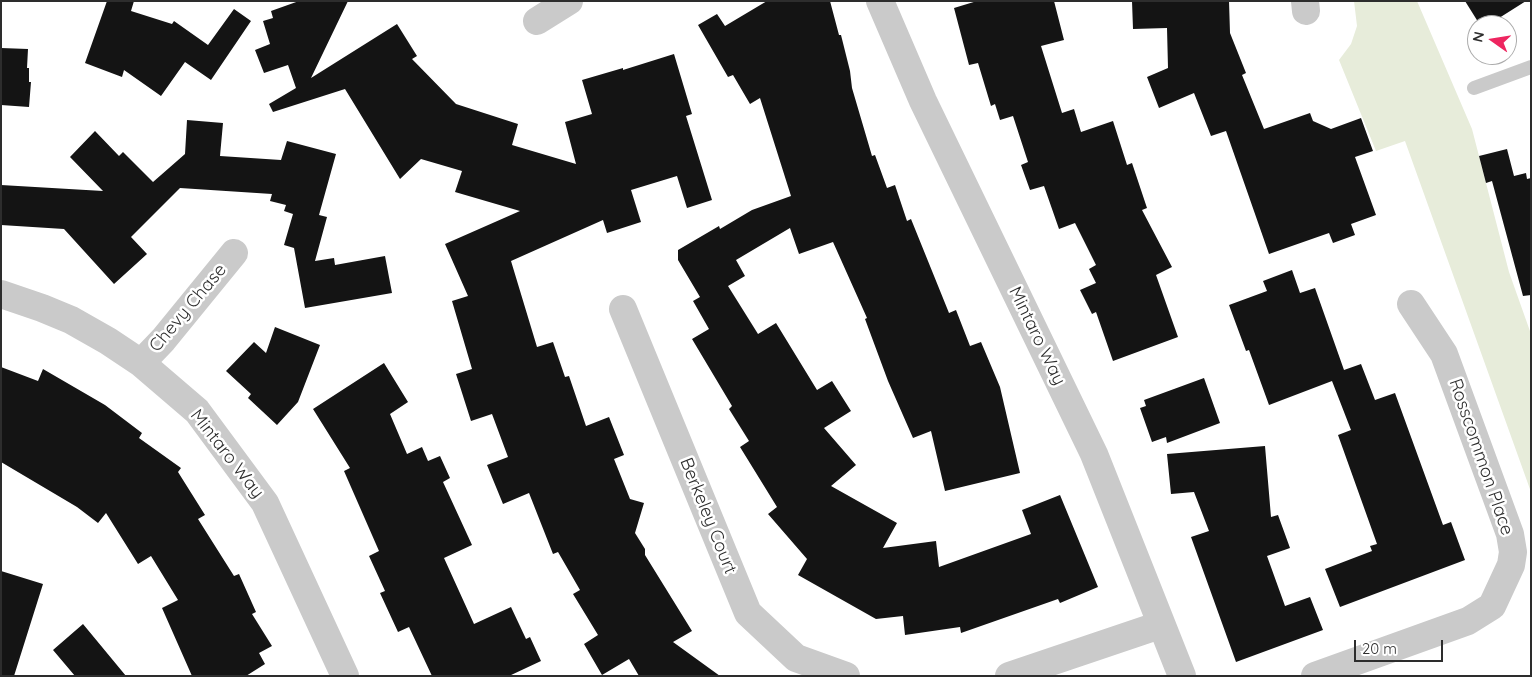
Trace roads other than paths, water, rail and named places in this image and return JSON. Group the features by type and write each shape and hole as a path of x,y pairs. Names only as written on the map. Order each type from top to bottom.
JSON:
{"street":[{"path":"536,21 569,1"},
{"name":"Mintaro Way","path":"880,1 923,101 1094,454 1160,625 1182,676"},
{"name":"Chevy Chase","path":"141,363 163,340 234,253"},
{"name":"Mintaro Way","path":"1,294 71,320 141,363 197,411 266,502 345,676"},
{"name":"Rosscommon Place","path":"1315,676 1468,621 1492,606 1511,565 1510,534 1444,354 1411,304"},
{"name":"Berkeley Court","path":"624,309 748,613 796,658 846,676"},
{"path":"1010,676 1160,625"}],"lane":[{"path":"1474,88 1531,67"}]}
